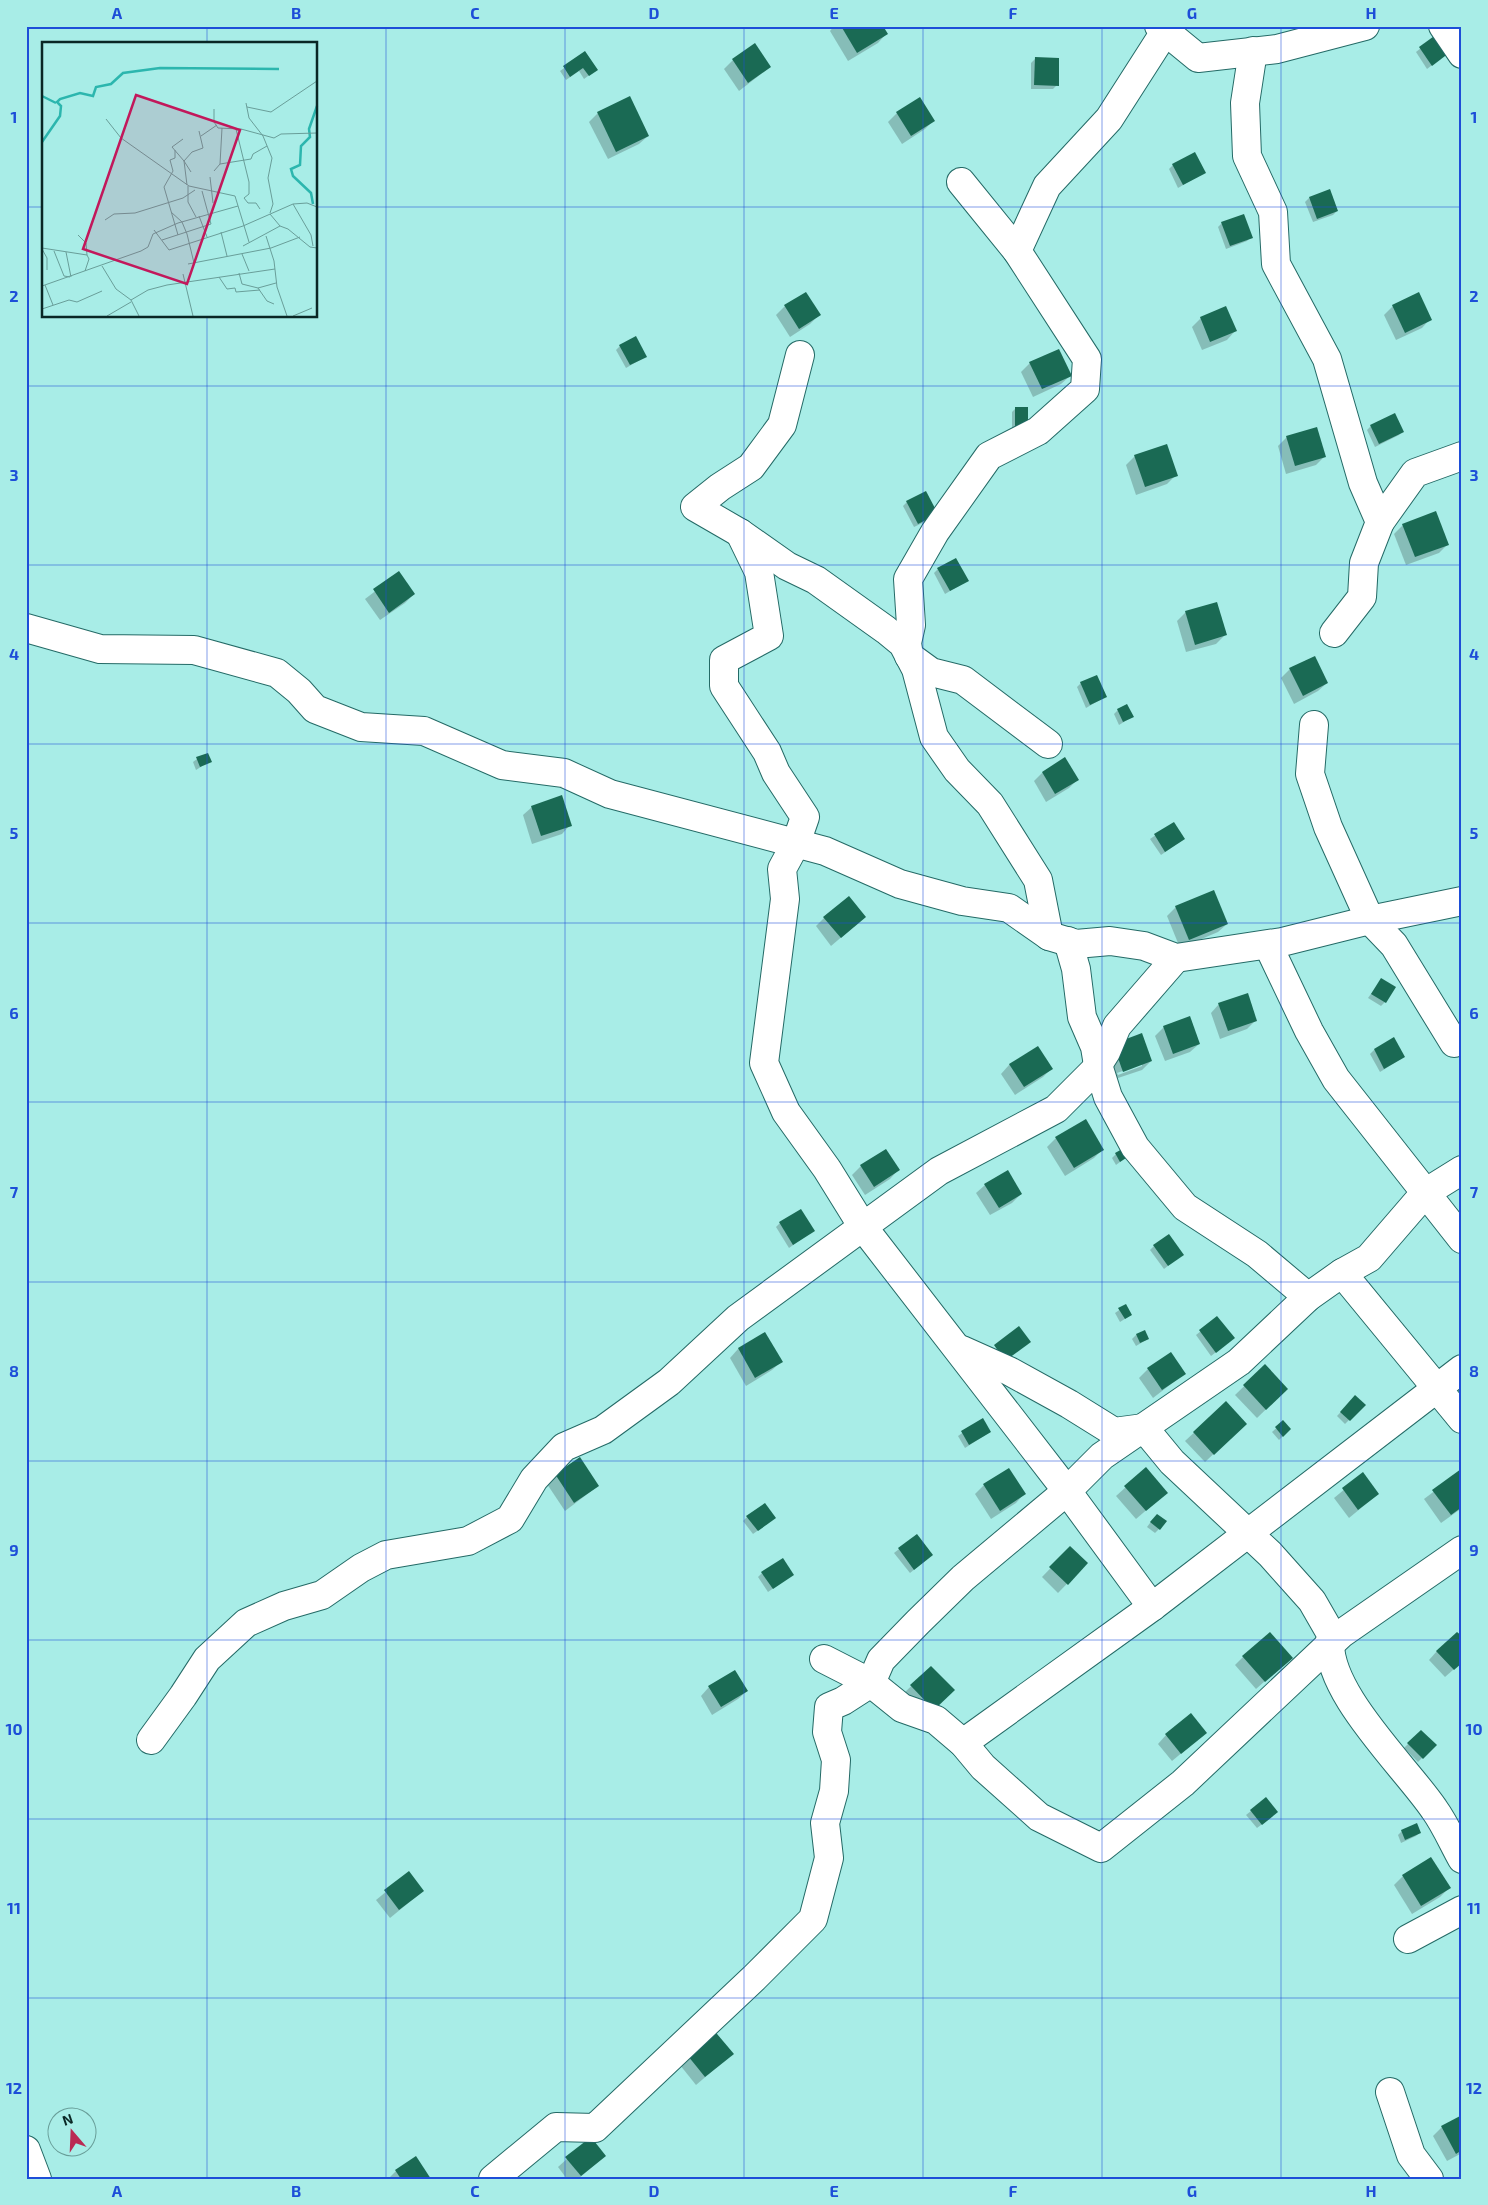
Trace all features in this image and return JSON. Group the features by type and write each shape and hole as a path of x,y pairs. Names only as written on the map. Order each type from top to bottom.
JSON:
{"street":[{"path":"1017,251 1047,186 1109,118 1162,28 1198,58 1277,49 1365,26"},
{"path":"1443,26 1462,54"},
{"path":"1253,52 1245,103 1247,156 1273,212 1276,264 1327,359 1363,483 1380,522"},
{"path":"1221,55 1245,103"},
{"path":"961,182 1017,251 1087,359 1085,389 1038,431 989,456 935,532 908,579 911,625 907,644 909,656 931,672 963,680 1048,744"},
{"path":"800,355 782,425 751,468 720,487 695,507 740,533 787,566 816,580 903,644 916,669 934,737 956,770 990,804 1038,880 1058,939 1076,969 1082,1017 1095,1047 1098,1065 1108,1096 1135,1147 1184,1207 1257,1254 1308,1297"},
{"path":"1334,634 1362,597 1364,563 1380,522 1415,473 1462,456"},
{"path":"740,533 759,572 769,636 724,660 724,686 767,752 776,773 805,817 796,843 782,869 785,899 764,1063 786,1112 827,1169 863,1227 1067,1490 1152,1608"},
{"path":"26,628 100,650 194,650 268,670 277,673 285,679 299,691 315,710 360,726 424,731 502,765 564,773 610,794 825,851 900,884 962,901 1009,908 1058,939 1076,944 1110,941 1144,946 1176,958 1268,945 1370,920 1462,901"},
{"path":"1314,725 1310,774 1328,827 1370,920 1394,945 1454,1043"},
{"path":"1268,945 1309,1031 1336,1079 1462,1239"},
{"path":"151,1740 207,1659 246,1623 284,1606 322,1595 361,1568 386,1555 468,1542 510,1519 534,1479 564,1447 603,1430 669,1382 738,1318 939,1171 1056,1109 1094,1071 1117,1026 1176,958"},
{"path":"493,2179 556,2127 595,2128 754,1978 813,1919 829,1858 825,1823 834,1792 836,1760 827,1732 829,1707 872,1682 881,1660 918,1622 964,1578 1067,1490 1102,1456 1240,1362 1308,1297 1342,1273 1369,1258 1425,1192 1462,1170"},
{"path":"1342,1273 1462,1419"},
{"path":"958,1348 1008,1371 1069,1404 1114,1432 1144,1428"},
{"path":"964,1743 1152,1608 1462,1369"},
{"path":"1144,1428 1172,1462 1270,1554 1312,1601 1330,1634 1328,1646 1334,1671 1347,1697 1434,1809 1462,1859"},
{"path":"824,1659 872,1682 902,1708 936,1720 964,1743 983,1767 1038,1817 1101,1848 1183,1783 1341,1634 1462,1550"},
{"path":"1408,1939 1462,1910"},
{"path":"1390,2092 1411,2155 1429,2179"},
{"path":"26,2150 37,2179"}],"building":[{"path":"841,26 883,26 888,34 857,53"},
{"path":"1437,34 1449,53 1432,66 1419,47"},
{"path":"755,43 771,67 748,83 732,59"},
{"path":"585,51 598,70 589,76 583,68 570,77 563,66"},
{"path":"1035,57 1059,58 1059,86 1034,85"},
{"path":"630,96 649,136 616,152 597,112"},
{"path":"920,97 935,121 911,136 896,112"},
{"path":"1195,152 1206,173 1183,185 1172,164"},
{"path":"1330,189 1338,211 1317,219 1309,197"},
{"path":"1244,214 1253,238 1230,246 1221,222"},
{"path":"806,292 821,315 799,329 784,305"},
{"path":"1419,292 1432,320 1405,333 1392,305"},
{"path":"1226,306 1237,331 1210,342 1200,317"},
{"path":"636,336 647,357 630,365 619,345"},
{"path":"1059,349 1072,376 1042,389 1029,362"},
{"path":"1015,407 1028,407 1028,426 1015,426"},
{"path":"1395,413 1404,432 1379,444 1370,425"},
{"path":"1317,427 1326,457 1295,466 1286,436"},
{"path":"1167,444 1178,476 1145,487 1134,455"},
{"path":"926,491 938,514 918,524 906,501"},
{"path":"1436,511 1449,545 1415,557 1402,524"},
{"path":"956,558 969,581 950,591 937,568"},
{"path":"399,571 415,594 389,613 373,589"},
{"path":"1217,602 1227,635 1195,645 1185,611"},
{"path":"1315,656 1328,683 1303,696 1289,668"},
{"path":"1097,675 1107,697 1090,705 1080,682"},
{"path":"1127,704 1134,717 1123,722 1117,709"},
{"path":"208,753 212,762 200,767 196,757"},
{"path":"1065,757 1079,780 1055,794 1042,772"},
{"path":"562,795 572,826 541,836 531,806"},
{"path":"1174,822 1185,839 1165,852 1154,834"},
{"path":"1214,890 1228,924 1189,940 1175,906"},
{"path":"849,896 866,917 841,938 823,917"},
{"path":"1381,978 1396,987 1386,1003 1371,994"},
{"path":"1248,993 1257,1021 1228,1031 1218,1003"},
{"path":"1190,1016 1200,1044 1173,1054 1163,1026"},
{"path":"1142,1033 1152,1061 1123,1072 1113,1044"},
{"path":"1394,1037 1405,1057 1384,1069 1374,1049"},
{"path":"1038,1046 1053,1069 1024,1087 1009,1064"},
{"path":"1086,1119 1104,1150 1074,1168 1055,1137"},
{"path":"1124,1148 1129,1156 1120,1162 1115,1153"},
{"path":"886,1149 900,1170 874,1187 860,1165"},
{"path":"1008,1170 1022,1194 999,1208 984,1184"},
{"path":"801,1209 815,1231 793,1245 779,1222"},
{"path":"1169,1234 1184,1255 1168,1266 1153,1245"},
{"path":"1126,1304 1132,1315 1125,1319 1118,1308"},
{"path":"1217,1316 1235,1338 1216,1353 1199,1330"},
{"path":"1019,1326 1031,1342 1005,1361 994,1345"},
{"path":"1145,1330 1149,1339 1140,1343 1136,1334"},
{"path":"765,1332 783,1362 755,1378 738,1348"},
{"path":"1171,1352 1186,1374 1162,1390 1147,1368"},
{"path":"1265,1364 1288,1389 1266,1410 1243,1385"},
{"path":"1355,1395 1366,1405 1350,1421 1340,1412"},
{"path":"1226,1401 1247,1424 1214,1455 1193,1432"},
{"path":"983,1418 991,1432 969,1445 961,1431"},
{"path":"1283,1420 1291,1429 1283,1437 1275,1427"},
{"path":"580,1457 599,1486 574,1503 555,1474"},
{"path":"1146,1467 1168,1493 1146,1511 1124,1486"},
{"path":"1009,1468 1026,1494 1000,1511 983,1484"},
{"path":"1461,1469 1462,1507 1451,1515 1432,1490"},
{"path":"1363,1472 1379,1494 1358,1510 1342,1488"},
{"path":"765,1503 776,1518 758,1531 746,1516"},
{"path":"1157,1514 1167,1521 1160,1530 1150,1522"},
{"path":"917,1534 933,1555 914,1570 898,1548"},
{"path":"1070,1546 1088,1563 1068,1585 1049,1567"},
{"path":"783,1558 794,1575 773,1589 761,1572"},
{"path":"1270,1632 1293,1658 1265,1682 1242,1656"},
{"path":"1457,1632 1462,1636 1462,1663 1454,1670 1436,1651"},
{"path":"931,1666 955,1690 934,1710 910,1685"},
{"path":"735,1670 748,1691 721,1707 708,1686"},
{"path":"1191,1713 1207,1733 1181,1754 1165,1734"},
{"path":"1421,1730 1437,1745 1423,1759 1407,1743"},
{"path":"1266,1797 1278,1812 1262,1825 1250,1810"},
{"path":"1417,1823 1421,1833 1405,1840 1401,1830"},
{"path":"1431,1857 1451,1888 1421,1906 1402,1875"},
{"path":"409,1871 424,1891 399,1910 384,1890"},
{"path":"712,2028 734,2054 705,2077 684,2051"},
{"path":"1462,2115 1462,2150 1456,2154 1441,2126"},
{"path":"591,2137 606,2156 581,2176 565,2157"},
{"path":"416,2156 431,2179 401,2179 395,2170"}]}
